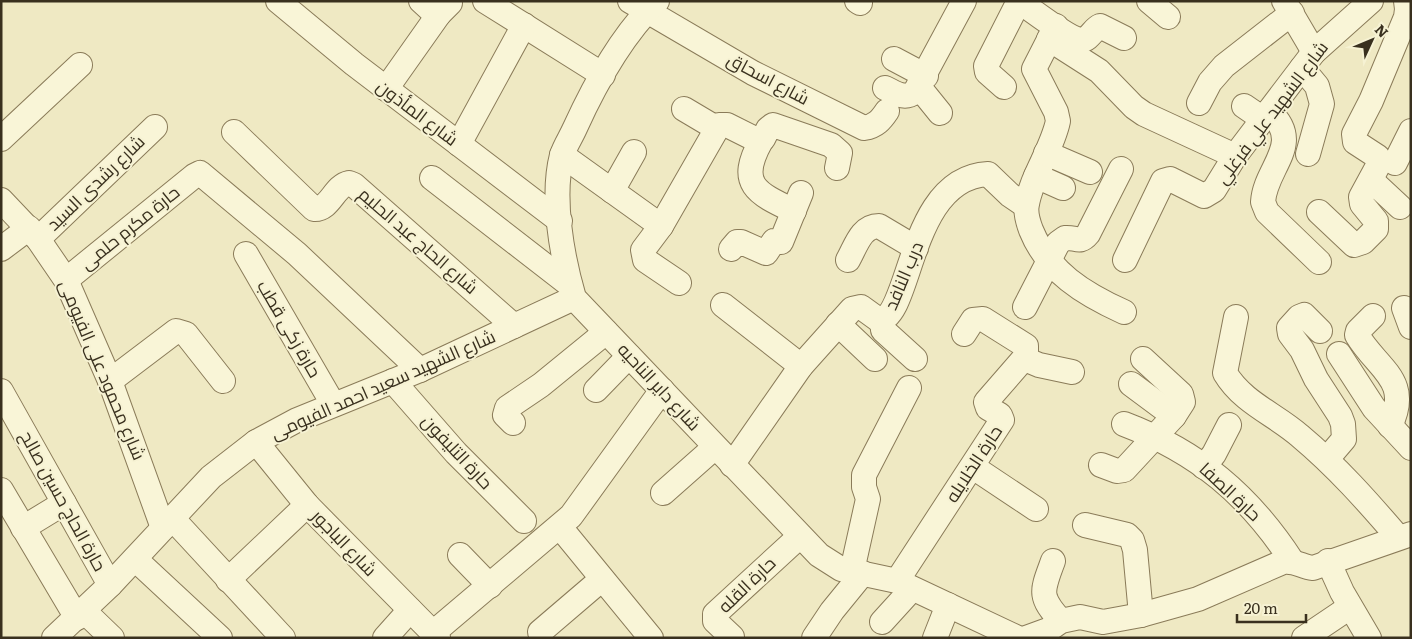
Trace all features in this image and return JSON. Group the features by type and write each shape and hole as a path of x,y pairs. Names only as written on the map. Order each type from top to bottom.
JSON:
{"street":[{"name":"شارع المأذون","path":"278,1 386,89 560,221"},
{"path":"485,1 604,74"},
{"path":"885,88 902,96 909,96 922,81 964,1"},
{"path":"1149,1 1168,17"},
{"name":"شارع الشهيد علي فرغلي","path":"1125,260 1163,181 1170,179 1204,196 1214,190 1236,156 1308,60 1370,1"},
{"path":"1319,212 1354,245 1363,242 1373,234 1377,225 1360,201 1362,193 1380,162 1378,158 1355,142 1354,134 1371,101 1406,17 1408,9 1406,1"},
{"path":"1004,87 987,72 986,66 1014,3 1099,71 1144,114 1236,156"},
{"path":"386,89 437,5"},
{"path":"572,291 560,221 559,191 562,155 604,74 645,5"},
{"name":"شارع اسحاق","path":"645,5 753,73 864,128 871,127 880,121 888,111"},
{"path":"1199,103 1220,70 1288,7 1322,104 1308,154"},
{"path":"459,144 524,25"},
{"path":"1052,32 1080,40 1086,38 1100,26 1124,38"},
{"path":"1052,32 1034,69 1056,112 1058,121 1026,206 1028,222 1035,239 1064,278 1092,297 1124,312"},
{"path":"894,59 922,81 940,113"},
{"path":"1,139 80,64"},
{"path":"1244,106 1280,120 1283,128 1284,146 1263,202 1267,212 1319,262"},
{"path":"684,109 716,128"},
{"path":"679,284 643,257 643,250 661,226 716,128 720,125 727,125 756,141 761,141"},
{"path":"731,249 737,242 741,242 768,252 774,241 781,242 798,202 765,197 757,190 753,182 750,171 751,159 768,129 773,125 831,145 840,153 837,168"},
{"name":"شارع رشدى السيد","path":"1,249 34,234 155,127"},
{"path":"1395,163 1411,131"},
{"name":"شارع الحاج عبد الحليم","path":"234,132 314,209 323,207 345,184 354,185 514,326"},
{"path":"612,191 634,152"},
{"path":"1046,153 1090,172"},
{"path":"562,155 661,226"},
{"path":"1025,307 1061,240 1069,238 1079,241 1084,240 1121,169"},
{"name":"حارة مكرم حلمى","path":"66,280 200,173 206,176 297,254 420,370"},
{"name":"درب النافد","path":"732,465 801,366 838,324 857,306 882,320 888,316 895,305 927,219 937,203 950,190 966,179 988,174 1010,195 1026,206"},
{"path":"1036,176 1063,188"},
{"name":"شارع داير الناحيه","path":"432,178 572,291 606,332 818,555 831,564 905,585 1018,638"},
{"path":"1371,180 1400,207"},
{"name":"شارع محمود على الفيومى","path":"1,200 34,234 66,280 110,381 167,523"},
{"path":"848,260 863,232 873,226 879,226 916,248"},
{"name":"حارة زكى قطب","path":"246,254 333,404"},
{"name":"شارع الشهيد سعيد احمد الفيومى","path":"54,638 110,585 211,477 256,442 297,420 420,370 514,326 572,291"},
{"path":"723,305 801,366"},
{"path":"1320,331 1304,315 1299,317 1289,328 1290,334 1302,350 1316,379 1343,424 1344,439 1327,459"},
{"path":"1373,316 1358,331 1357,336 1398,381 1400,386 1402,405 1390,426"},
{"path":"1026,638 1048,630 1061,621 1080,617 1103,622 1141,615 1198,599 1270,567 1292,561 1304,567 1313,568 1404,535 1299,434 1245,398 1232,385 1225,373 1236,317"},
{"path":"964,334 973,320 983,319 1026,346 1027,360 1039,365 1072,372"},
{"path":"882,320 882,330 915,359"},
{"path":"838,324 875,359"},
{"path":"110,381 176,332 186,334 223,382"},
{"path":"513,423 505,415 507,408 547,380 606,332"},
{"path":"1339,354 1360,390 1411,448"},
{"path":"596,390 629,356"},
{"name":"حارة الخلايله","path":"882,622 1002,420 1000,414 988,408 986,402 1026,356"},
{"path":"1101,465 1117,471 1124,470 1181,407 1184,398 1143,359"},
{"name":"حارة التليفون","path":"393,381 456,453 524,521"},
{"path":"1131,384 1174,416"},
{"path":"814,638 858,572 868,499 864,487 864,475 909,388"},
{"path":"436,636 578,509 662,390"},
{"name":"حارة الحاج حسين صالح","path":"1,391 110,585"},
{"name":"حارة الصفا","path":"1124,424 1156,436 1189,454 1237,494 1275,534 1292,561"},
{"path":"1204,467 1214,454 1229,424"},
{"name":"شارع الباجور","path":"256,442 307,505 436,636"},
{"path":"663,493 715,447"},
{"path":"973,467 1036,509"},
{"path":"1,490 23,528 81,614 112,638"},
{"path":"23,528 64,503"},
{"path":"228,580 307,505"},
{"path":"167,523 228,580 284,638"},
{"path":"1086,525 1127,535 1132,540 1135,550 1141,615"},
{"path":"560,527 651,638"},
{"name":"حارة القله","path":"732,637 715,621 715,614 800,536"},
{"path":"460,555 490,586"},
{"path":"135,559 220,638"},
{"path":"1053,561 1042,590 1045,602 1061,621"},
{"path":"1328,561 1350,607 1369,638"},
{"path":"540,632 602,579"},
{"path":"935,638 948,605"},
{"path":"1304,638 1350,607"},
{"path":"385,638 410,610"}]}
